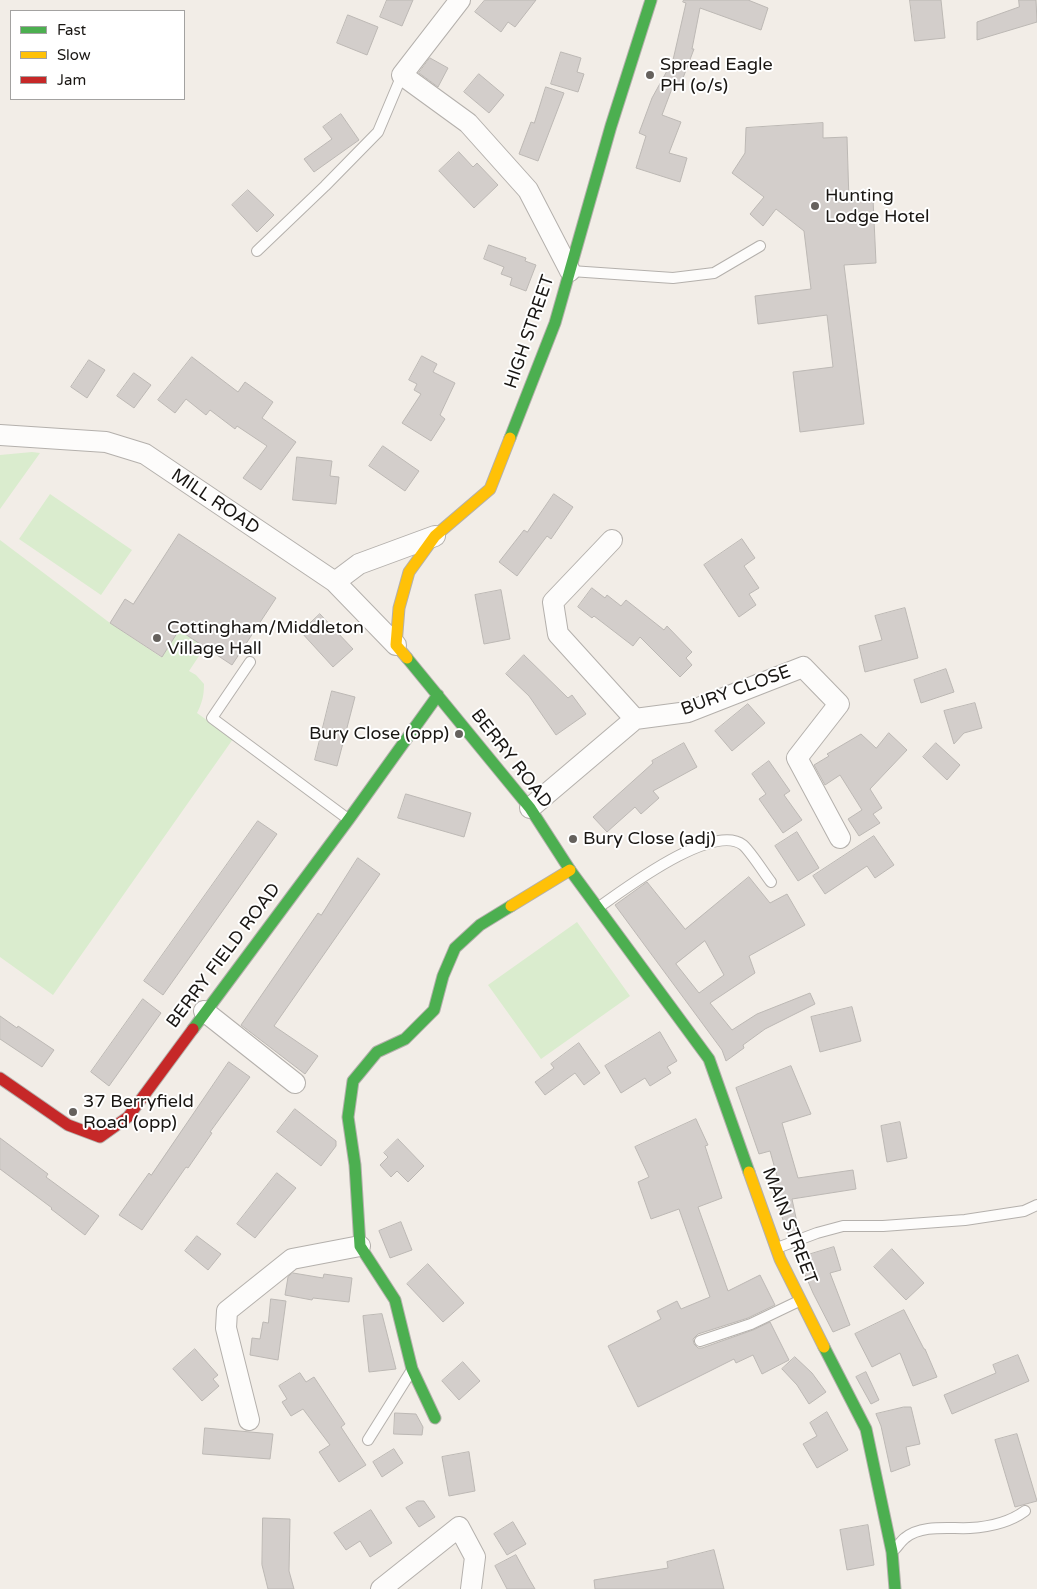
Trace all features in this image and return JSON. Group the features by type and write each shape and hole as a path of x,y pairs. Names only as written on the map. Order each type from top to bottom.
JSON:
{"main road":[{"name":"HIGH STREET","path":"396,645 399,608 409,572 434,536 490,489 555,323 611,126 651,0"},
{"name":"BERRY ROAD","path":"396,645 530,808 570,870 596,904"},
{"name":"BERRY FIELD ROAD","path":"0,1078 68,1126 100,1137 128,1117 204,1012 349,819 438,695"},
{"path":"435,1418 412,1369 395,1300 360,1246 354,1165 348,1117 353,1081 377,1052 404,1039 434,1010 443,976 455,948 480,925 570,870"},
{"name":"MAIN STREET","path":"596,904 709,1059 776,1249 866,1429 892,1552 895,1589"}],"street":[{"path":"460,0 402,75 468,123 528,190 570,271"},
{"name":"MILL ROAD","path":"0,434 106,442 145,454 335,582 396,645"},
{"path":"335,582 359,564 434,536"},
{"path":"530,808 635,719 558,634 553,602 612,540"},
{"name":"BURY CLOSE","path":"635,719 688,712 803,667 839,704 797,758 840,838"},
{"path":"204,1012 295,1084"},
{"path":"249,1420 226,1328 226,1311 292,1259 360,1246"},
{"path":"381,1589 459,1527 476,1557 471,1589"}],"lane":[{"path":"257,251 378,132 402,75"},
{"path":"570,271 673,278 714,273 760,246"},
{"path":"250,662 212,718 349,819"},
{"path":"596,904 660,865 715,841 730,839 743,845 771,882"},
{"path":"776,1249 817,1233 843,1226 884,1226 965,1220 1024,1211 1037,1205"},
{"path":"700,1342 751,1324 800,1300"},
{"path":"368,1440 412,1369"},
{"path":"892,1552 906,1537 926,1529 972,1528 996,1524 1019,1516 1025,1511"}],"green space":[{"path":"40,453 0,509 0,455"},
{"path":"50,494 132,550 101,595 19,539"},
{"path":"0,540 110,623 161,657 179,630 205,647 189,671 196,675 204,684 204,692 197,713 233,739 53,995 0,957"},
{"path":"577,922 630,996 541,1059 488,985"}],"building":[{"path":"387,0 413,0 402,26 380,17"},
{"path":"485,0 536,0 515,27 508,22 501,32 475,12"},
{"path":"684,0 748,0 768,8 761,30 700,8 692,49 694,49 680,86 674,83 662,115 681,122 669,153 687,158 680,182 636,168 646,136 639,133 652,98 673,60 686,3 683,2"},
{"path":"910,0 941,0 945,38 915,41"},
{"path":"1019,0 1036,0 1037,22 977,40 977,22 1019,7"},
{"path":"348,15 378,27 367,55 337,43"},
{"path":"561,52 581,58 577,72 584,74 578,92 551,84"},
{"path":"430,58 448,68 438,87 419,73"},
{"path":"479,74 504,95 489,113 464,92"},
{"path":"546,87 564,93 538,161 519,154 531,122 534,123"},
{"path":"341,114 359,140 314,172 304,159 332,139 323,127"},
{"path":"823,123 823,138 847,137 849,201 873,199 876,263 844,265 864,424 800,432 793,372 833,367 827,315 758,324 755,296 811,289 804,231 776,209 763,226 750,214 764,197 732,173 745,153 746,128"},
{"path":"459,152 473,167 477,163 498,185 474,208 439,171"},
{"path":"248,190 274,215 257,232 232,205"},
{"path":"489,245 526,258 525,261 536,265 526,291 510,285 512,278 501,274 504,267 484,259"},
{"path":"422,356 437,364 433,372 455,383 440,415 445,419 431,441 402,423 421,394 414,390 417,384 409,380"},
{"path":"192,357 238,392 245,382 273,402 262,418 296,442 261,490 243,478 267,446 237,426 235,429 210,410 206,415 186,399 175,413 158,400"},
{"path":"89,360 105,370 87,398 71,387"},
{"path":"134,373 151,385 134,408 117,396"},
{"path":"383,446 419,471 405,491 369,466"},
{"path":"297,457 332,461 330,476 339,477 336,504 293,500"},
{"path":"554,494 573,507 551,539 547,536 517,576 499,562 524,530 527,532"},
{"path":"179,534 276,598 232,665 179,630 162,657 110,623 125,599 133,604"},
{"path":"742,539 755,558 744,566 759,588 749,594 756,605 739,617 704,565"},
{"path":"592,588 605,598 607,595 621,606 626,600 664,630 667,626 692,652 686,658 692,665 680,677 640,637 633,646 594,616 592,618 578,607"},
{"path":"501,590 510,639 484,644 475,595"},
{"path":"905,608 918,658 865,672 859,646 882,640 875,616"},
{"path":"320,614 353,649 333,667 301,632"},
{"path":"524,655 568,698 572,695 586,714 556,735 529,696 506,674"},
{"path":"946,669 954,692 921,703 914,680"},
{"path":"332,691 355,697 337,766 315,760"},
{"path":"975,703 982,728 964,733 954,744 944,711"},
{"path":"748,704 765,723 732,751 715,731"},
{"path":"889,733 907,750 870,789 882,808 873,814 880,823 859,836 848,819 862,810 840,775 825,785 814,765 829,756 827,754 861,734 876,748"},
{"path":"684,743 697,767 653,791 659,798 641,814 635,807 607,832 593,817 653,763 652,761"},
{"path":"936,743 960,765 947,780 923,757"},
{"path":"769,761 790,791 784,795 802,820 783,833 759,799 766,794 752,774"},
{"path":"406,794 471,813 464,837 398,818"},
{"path":"258,821 277,834 163,995 144,981"},
{"path":"797,832 819,868 798,881 775,846"},
{"path":"874,836 894,865 875,878 867,866 825,894 813,876"},
{"path":"358,858 380,874 274,1026 318,1056 305,1074 241,1025 318,913 321,915"},
{"path":"749,877 770,903 787,894 805,925 749,956 755,973 710,1003 732,1030 757,1014 810,993 815,1004 765,1029 743,1045 744,1048 726,1061 722,1050 615,905 647,882 685,929","holes":["705,941 724,975 699,993 676,964"]},
{"path":"143,999 161,1013 109,1086 91,1072"},
{"path":"852,1007 861,1041 820,1052 811,1017"},
{"path":"0,1016 54,1050 42,1067 0,1039"},
{"path":"660,1032 677,1061 667,1067 671,1073 650,1086 645,1078 621,1093 605,1066"},
{"path":"579,1043 600,1073 584,1085 575,1073 545,1095 535,1082 554,1068 551,1064"},
{"path":"229,1062 250,1077 210,1132 212,1133 188,1168 186,1167 142,1230 119,1215 149,1173 151,1175"},
{"path":"791,1066 811,1114 782,1123 798,1178 853,1170 856,1189 792,1199 799,1232 789,1236 770,1185 779,1183 770,1151 759,1154 736,1088"},
{"path":"295,1109 336,1141 336,1146 321,1166 277,1132"},
{"path":"696,1119 708,1145 705,1146 722,1198 698,1207 728,1291 760,1275 775,1305 748,1318 698,1334 693,1339 694,1344 698,1348 702,1348 770,1322 789,1360 762,1374 753,1355 736,1363 734,1359 638,1407 608,1346 661,1319 657,1311 677,1301 681,1309 710,1297 679,1209 651,1219 638,1182 649,1177 635,1147"},
{"path":"900,1122 907,1158 887,1162 881,1126"},
{"path":"0,1138 48,1174 46,1177 99,1216 85,1235 0,1169"},
{"path":"398,1139 424,1166 408,1182 397,1171 391,1177 380,1165 388,1157 384,1153"},
{"path":"277,1173 296,1188 255,1238 237,1224"},
{"path":"401,1222 412,1250 390,1258 379,1231"},
{"path":"197,1236 221,1254 208,1270 185,1251"},
{"path":"834,1247 841,1270 830,1273 850,1325 833,1332 798,1258"},
{"path":"892,1249 924,1283 906,1300 874,1267"},
{"path":"428,1264 464,1303 443,1322 407,1284"},
{"path":"293,1273 323,1278 324,1274 352,1278 349,1302 313,1298 312,1300 285,1295 288,1277"},
{"path":"271,1299 286,1301 278,1360 250,1355 252,1338 260,1339 263,1322 268,1323"},
{"path":"904,1310 925,1349 937,1377 913,1386 900,1353 872,1367 855,1334"},
{"path":"382,1314 396,1369 369,1372 363,1316"},
{"path":"195,1349 218,1375 213,1379 219,1386 202,1401 173,1369"},
{"path":"1018,1355 1029,1381 952,1414 944,1395 996,1373 993,1365"},
{"path":"795,1357 812,1373 826,1392 809,1404 797,1385 782,1369"},
{"path":"463,1362 480,1381 459,1400 442,1381"},
{"path":"866,1372 879,1400 871,1404 856,1377"},
{"path":"300,1373 306,1382 314,1377 345,1424 341,1427 366,1465 339,1482 319,1452 330,1445 303,1409 291,1416 282,1402 287,1399 279,1386"},
{"path":"911,1407 920,1444 906,1447 910,1465 891,1472 881,1426 876,1414"},
{"path":"827,1412 848,1450 817,1468 803,1444 817,1436 810,1423"},
{"path":"395,1413 416,1414 423,1427 422,1435 394,1434"},
{"path":"205,1428 273,1434 270,1459 203,1454"},
{"path":"1017,1434 1037,1501 1015,1507 995,1440"},
{"path":"394,1449 403,1463 382,1477 373,1462"},
{"path":"469,1452 475,1491 449,1496 442,1457"},
{"path":"418,1501 424,1501 435,1517 419,1527 406,1508"},
{"path":"371,1510 392,1543 370,1557 360,1541 346,1550 334,1533"},
{"path":"263,1518 290,1519 289,1571 294,1589 268,1589 262,1565"},
{"path":"513,1522 526,1544 507,1555 494,1534"},
{"path":"868,1525 874,1565 847,1570 840,1530"},
{"path":"714,1550 724,1589 595,1589 594,1580 668,1568 667,1562"},
{"path":"516,1555 535,1589 507,1589 495,1566"}],"traffic: fast":[{"path":"510,438 555,323 611,126 651,0"},
{"path":"407,658 530,808 570,870 709,1059 749,1172"},
{"path":"193,1029 349,819 438,695"},
{"path":"435,1418 412,1369 395,1300 360,1246 355,1165 348,1117 353,1081 377,1052 405,1039 434,1010 443,976 455,948 480,925 511,906"},
{"path":"824,1347 866,1429 892,1552 895,1589"}],"traffic: slow":[{"path":"407,658 396,645 399,608 409,572 435,536 490,489 510,438"},
{"path":"511,906 570,870"},
{"path":"749,1172 780,1259 824,1347"}],"traffic: jam":[{"path":"0,1078 68,1125 100,1137 128,1117 193,1029"}],"place":[{"name":"Spread Eagle PH (o/s)","path":"650,75"},
{"name":"Hunting Lodge Hotel","path":"815,206"},
{"name":"Cottingham/Middleton Village Hall","path":"157,638"},
{"name":"Bury Close (opp)","path":"459,734"},
{"name":"Bury Close (adj)","path":"573,839"},
{"name":"37 Berryfield Road (opp)","path":"73,1112"}]}
